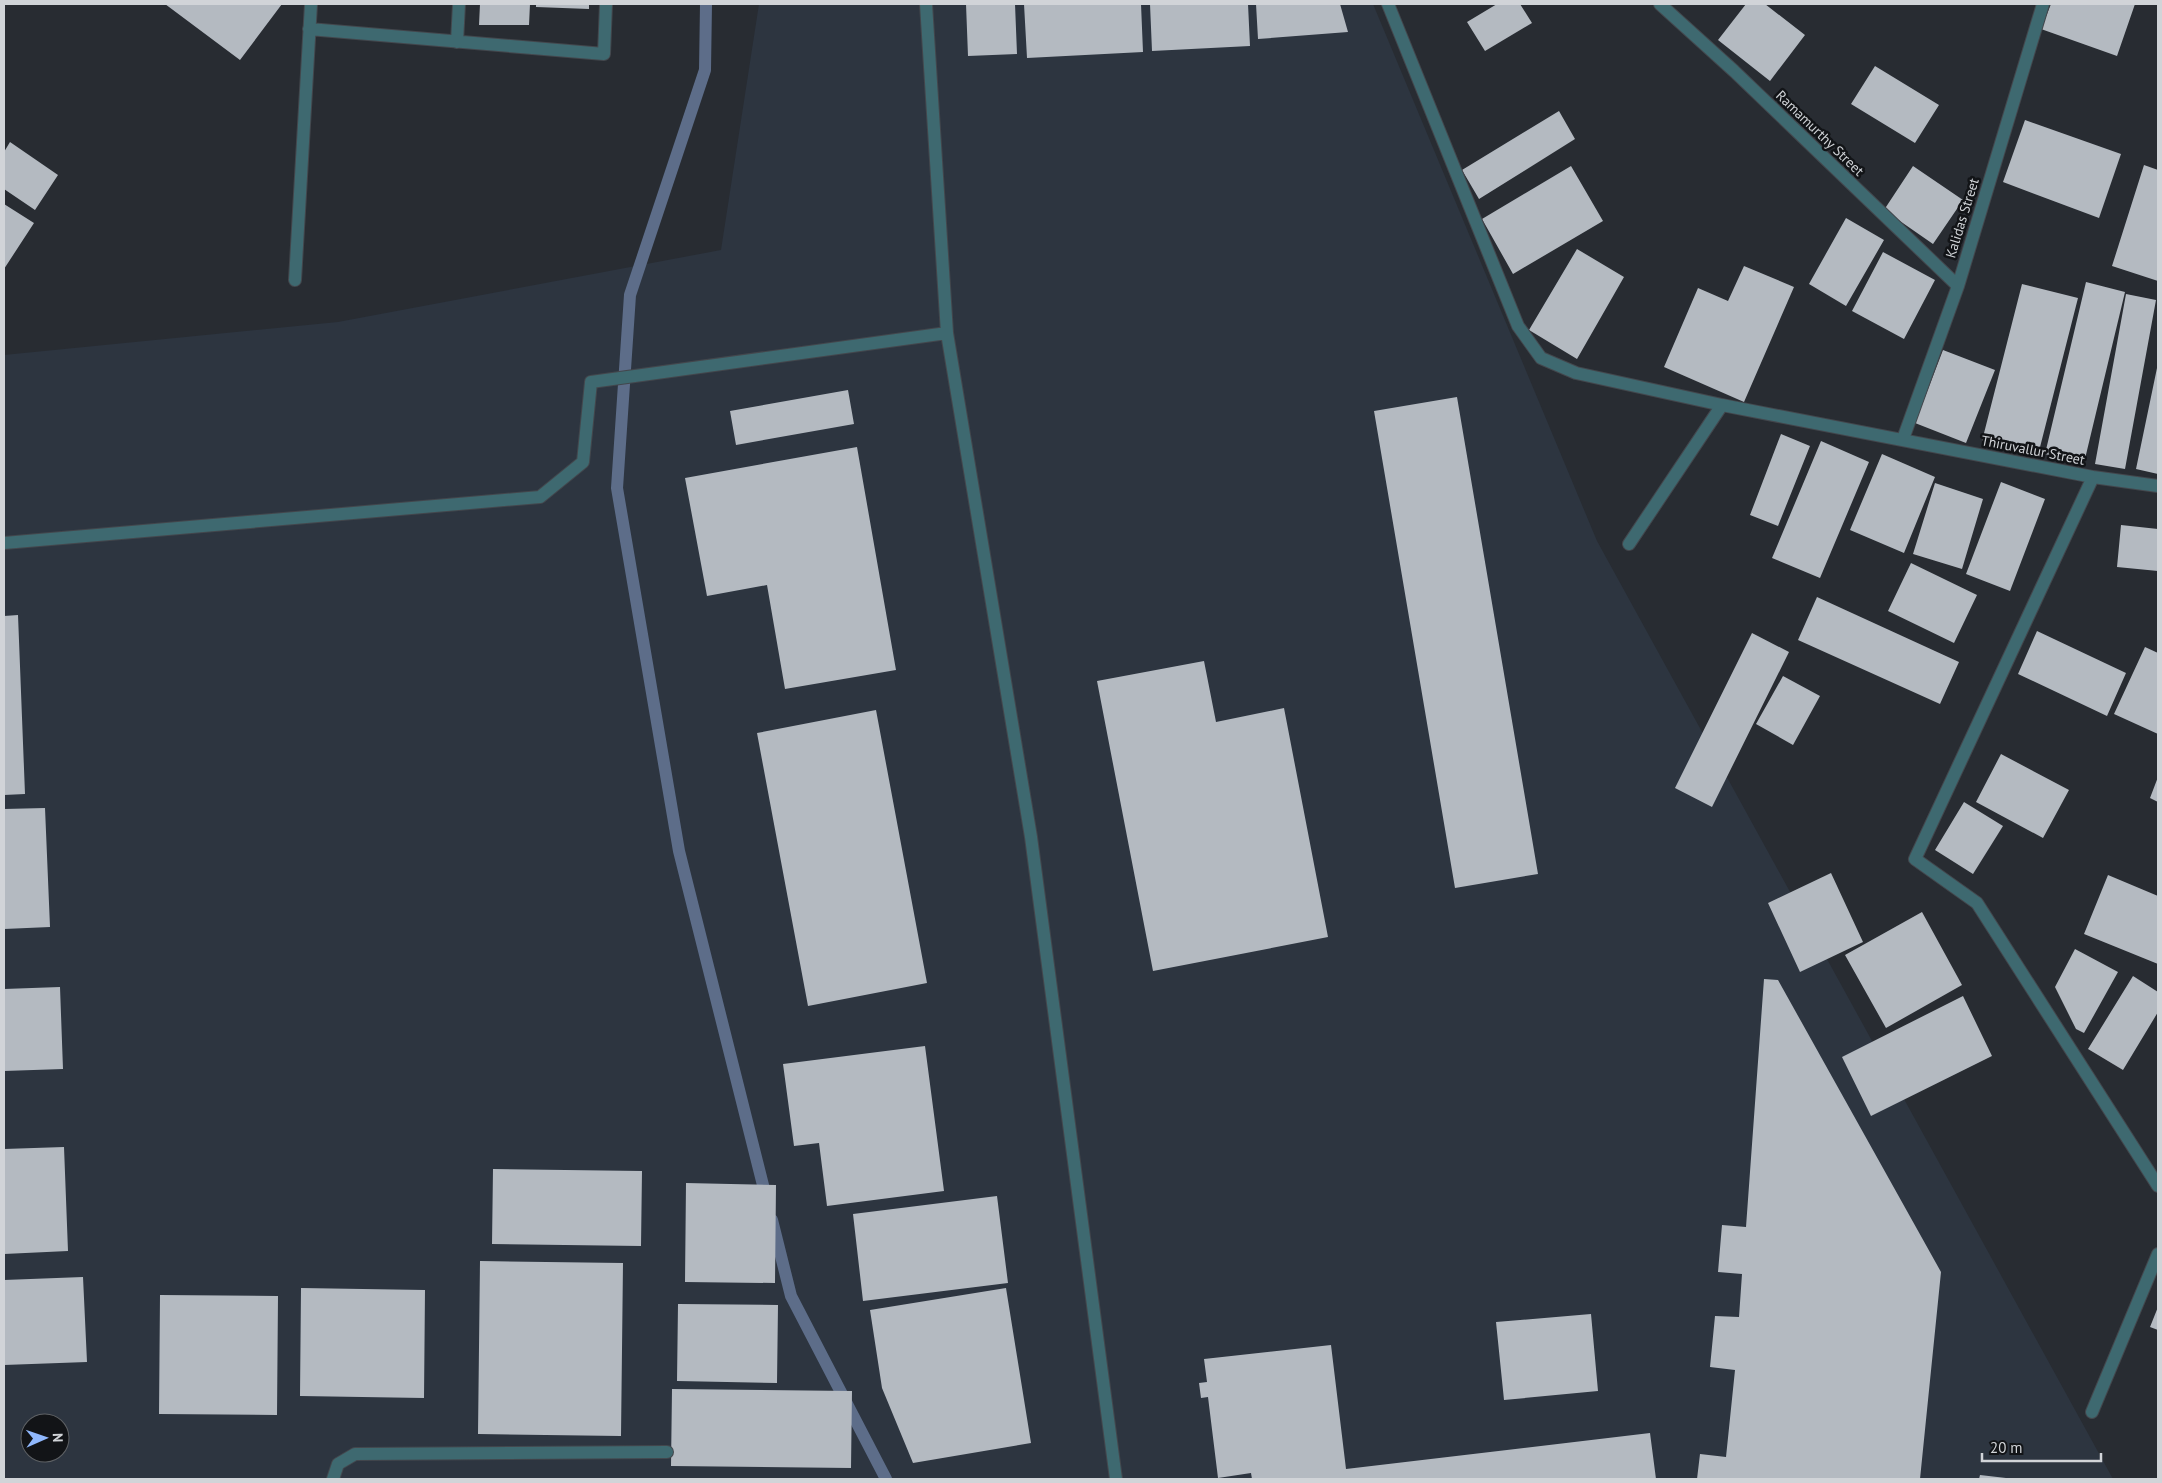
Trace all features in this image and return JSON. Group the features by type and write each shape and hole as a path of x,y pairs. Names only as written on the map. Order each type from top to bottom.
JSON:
{"street":[{"path":"295,280 310,4"},
{"path":"457,42 459,4"},
{"path":"309,29 604,54 606,4"},
{"path":"926,4 947,333 1031,837 1116,1479"},
{"name":"Thiruvallur Street","path":"1388,4 1518,326 1541,358 1576,373 1722,405 2093,477 2158,486"},
{"name":"Ramamurthy Street","path":"1660,4 1734,71 1958,286"},
{"name":"Kalidas Street","path":"1903,439 1958,286 2043,4"},
{"path":"4,543 540,496 584,462 591,382 947,333"},
{"path":"1629,544 1722,405"},
{"path":"2093,477 1915,859 1977,903 2158,1186"},
{"path":"2092,1412 2158,1254"},
{"path":"332,1479 338,1464 355,1454 667,1452"}],"shaded area":[{"path":"759,4 1373,4 1597,541 2113,1479 4,1479 4,355 338,322 721,250"}],"building":[{"path":"165,4 282,4 240,60"},
{"path":"480,4 530,4 529,25 479,25"},
{"path":"536,4 589,4 589,9 536,7"},
{"path":"966,4 1015,4 1017,54 968,56"},
{"path":"1024,4 1141,4 1143,52 1027,58"},
{"path":"1150,4 1248,4 1250,46 1152,51"},
{"path":"1256,4 1340,4 1348,32 1258,39"},
{"path":"1497,4 1520,4 1532,23 1485,51 1467,22"},
{"path":"1746,4 1765,4 1805,35 1770,81 1718,40"},
{"path":"2051,4 2135,4 2117,56 2041,29"},
{"path":"1875,66 1939,105 1915,143 1851,104"},
{"path":"1559,111 1575,139 1479,199 1462,170"},
{"path":"2025,120 2121,154 2099,218 2003,182"},
{"path":"10,142 58,175 35,210 4,189 4,152"},
{"path":"2144,165 2158,170 2158,281 2112,266"},
{"path":"1571,166 1603,221 1513,274 1482,219"},
{"path":"1913,166 1963,200 1933,244 1884,210"},
{"path":"4,204 34,223 4,269"},
{"path":"1846,218 1884,240 1846,306 1809,284"},
{"path":"1577,249 1624,277 1577,359 1529,330"},
{"path":"1883,252 1935,280 1904,339 1852,311"},
{"path":"1744,266 1794,287 1744,402 1664,367 1698,288 1728,301"},
{"path":"2086,282 2125,292 2084,463 2045,454"},
{"path":"2022,284 2078,298 2038,455 1982,441"},
{"path":"2126,294 2156,300 2125,469 2095,464"},
{"path":"1943,350 1995,370 1966,443 1915,423"},
{"path":"2158,368 2158,474 2136,469"},
{"path":"848,390 854,424 736,445 730,411"},
{"path":"1457,397 1538,874 1455,888 1374,411"},
{"path":"1781,434 1810,446 1778,526 1750,515"},
{"path":"1821,441 1869,462 1820,578 1772,558"},
{"path":"857,447 896,670 785,689 767,585 707,596 685,478"},
{"path":"1882,454 1935,477 1904,553 1850,530"},
{"path":"2001,482 2045,499 2010,591 1966,574"},
{"path":"1935,483 1983,499 1962,569 1913,554"},
{"path":"2121,525 2158,529 2158,571 2117,567"},
{"path":"1911,563 1977,595 1954,643 1888,611"},
{"path":"1817,597 1959,662 1940,704 1798,640"},
{"path":"18,615 25,794 4,795 4,616"},
{"path":"2037,631 2126,673 2107,716 2018,674"},
{"path":"1752,633 1789,652 1712,807 1675,788"},
{"path":"2145,647 2158,653 2158,734 2114,714"},
{"path":"1204,661 1216,722 1284,708 1328,937 1153,971 1097,681"},
{"path":"1783,676 1820,696 1793,745 1756,724"},
{"path":"876,710 927,983 808,1006 757,733"},
{"path":"2001,754 2069,790 2043,838 1976,802"},
{"path":"2158,777 2158,802 2150,798"},
{"path":"1964,802 2003,826 1973,874 1935,850"},
{"path":"45,808 50,927 4,929 4,809"},
{"path":"1831,873 1863,942 1800,972 1768,903"},
{"path":"2108,875 2158,896 2158,964 2084,934"},
{"path":"1922,912 1962,985 1886,1028 1845,955"},
{"path":"2075,949 2118,972 2084,1033 2076,1029 2055,987"},
{"path":"2133,976 2158,992 2158,1012 2123,1070 2088,1049"},
{"path":"1764,979 1778,980 1941,1272 1920,1479 1697,1479 1700,1454 1726,1457 1735,1370 1710,1367 1715,1316 1739,1317 1742,1274 1718,1272 1722,1225 1746,1227"},
{"path":"60,987 63,1069 4,1071 4,989"},
{"path":"1963,996 1992,1056 1871,1116 1842,1057"},
{"path":"925,1046 944,1191 827,1206 819,1143 794,1146 783,1064"},
{"path":"64,1147 68,1251 4,1254 4,1149"},
{"path":"493,1169 642,1171 641,1246 492,1244"},
{"path":"686,1183 776,1185 775,1283 685,1282"},
{"path":"997,1196 1008,1283 863,1301 853,1214"},
{"path":"480,1261 623,1263 621,1436 478,1434"},
{"path":"83,1277 87,1362 4,1365 4,1280"},
{"path":"301,1288 425,1290 424,1398 300,1396"},
{"path":"1006,1288 1031,1443 913,1463 882,1388 870,1310"},
{"path":"160,1295 278,1296 277,1415 159,1414"},
{"path":"678,1304 778,1305 777,1383 677,1381"},
{"path":"2158,1307 2158,1330 2150,1327"},
{"path":"1591,1314 1598,1391 1504,1400 1496,1322"},
{"path":"1331,1345 1346,1469 1650,1433 1656,1479 1252,1479 1251,1473 1218,1478 1208,1397 1201,1398 1199,1383 1207,1382 1204,1359"},
{"path":"672,1389 852,1391 851,1468 671,1466"},
{"path":"1980,1475 2006,1478 2006,1479 1979,1479"}],"waterway":[{"path":"706,4 705,70 630,295 617,488 679,851 767,1201"},
{"path":"772,1220 791,1296 886,1479"}]}
